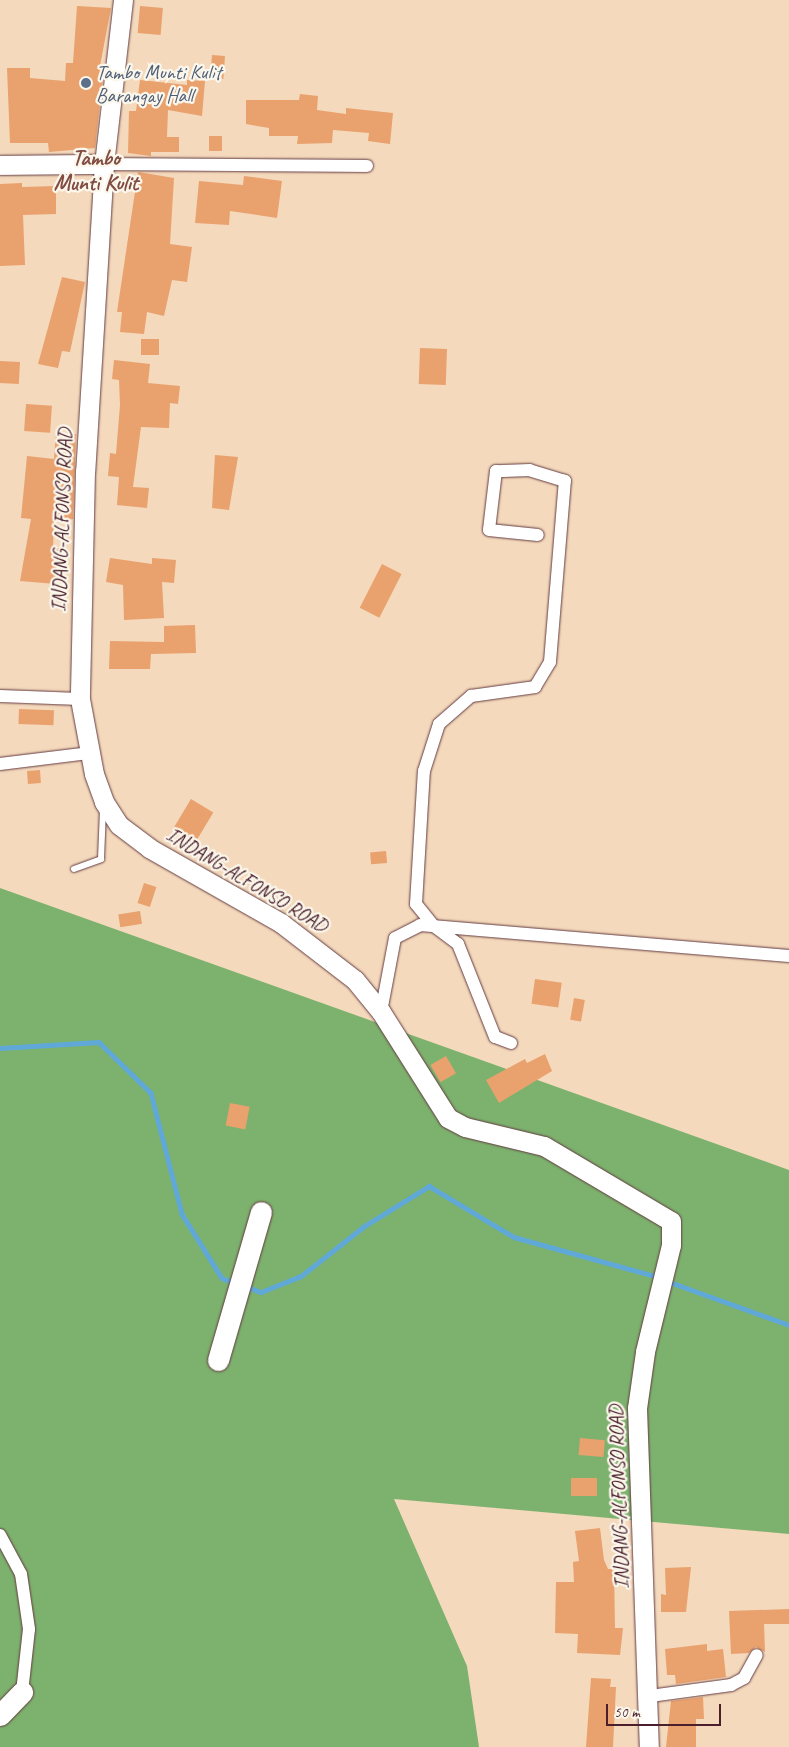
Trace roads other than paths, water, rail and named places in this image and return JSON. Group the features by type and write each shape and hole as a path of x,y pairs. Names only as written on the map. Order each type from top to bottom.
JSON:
{"main road":[{"name":"INDANG-ALFONSO ROAD","path":"123,0 104,164 85,471 80,699 90,753 104,802 119,825 149,848 323,952 382,1012 448,1118 465,1127 533,1141 621,1189 671,1221 671,1244 637,1408 650,1696 650,1747"},
{"path":"0,166 104,164"},
{"path":"218,1360 261,1212"},
{"path":"0,1715 22,1692"}],"street":[{"path":"104,164 367,166"},
{"path":"511,1043 495,1037 458,944 432,925 416,904 424,771 439,724 471,696 535,687 550,662 565,481 530,470 496,470 489,530 538,535"},
{"path":"0,696 80,699"},
{"path":"0,764 90,753"},
{"path":"382,1012 395,938 406,928 432,925 789,956"},
{"path":"0,1535 21,1574 29,1629 22,1692"},
{"path":"650,1696 731,1685 744,1678 757,1655"}],"lane":[{"path":"74,869 101,859 104,802"}],"waterway":[{"path":"0,1048 99,1042 151,1093 182,1214 222,1278 235,1283"},
{"path":"245,1286 261,1292 301,1276 363,1227 429,1186 514,1237 658,1277"},
{"path":"667,1281 789,1325"}],"place":[{"name":"Tambo Munti Kulit Barangay Hall","path":"86,83"}],"district":[{"name":"Tambo Munti Kulit","path":"96,170"}]}
